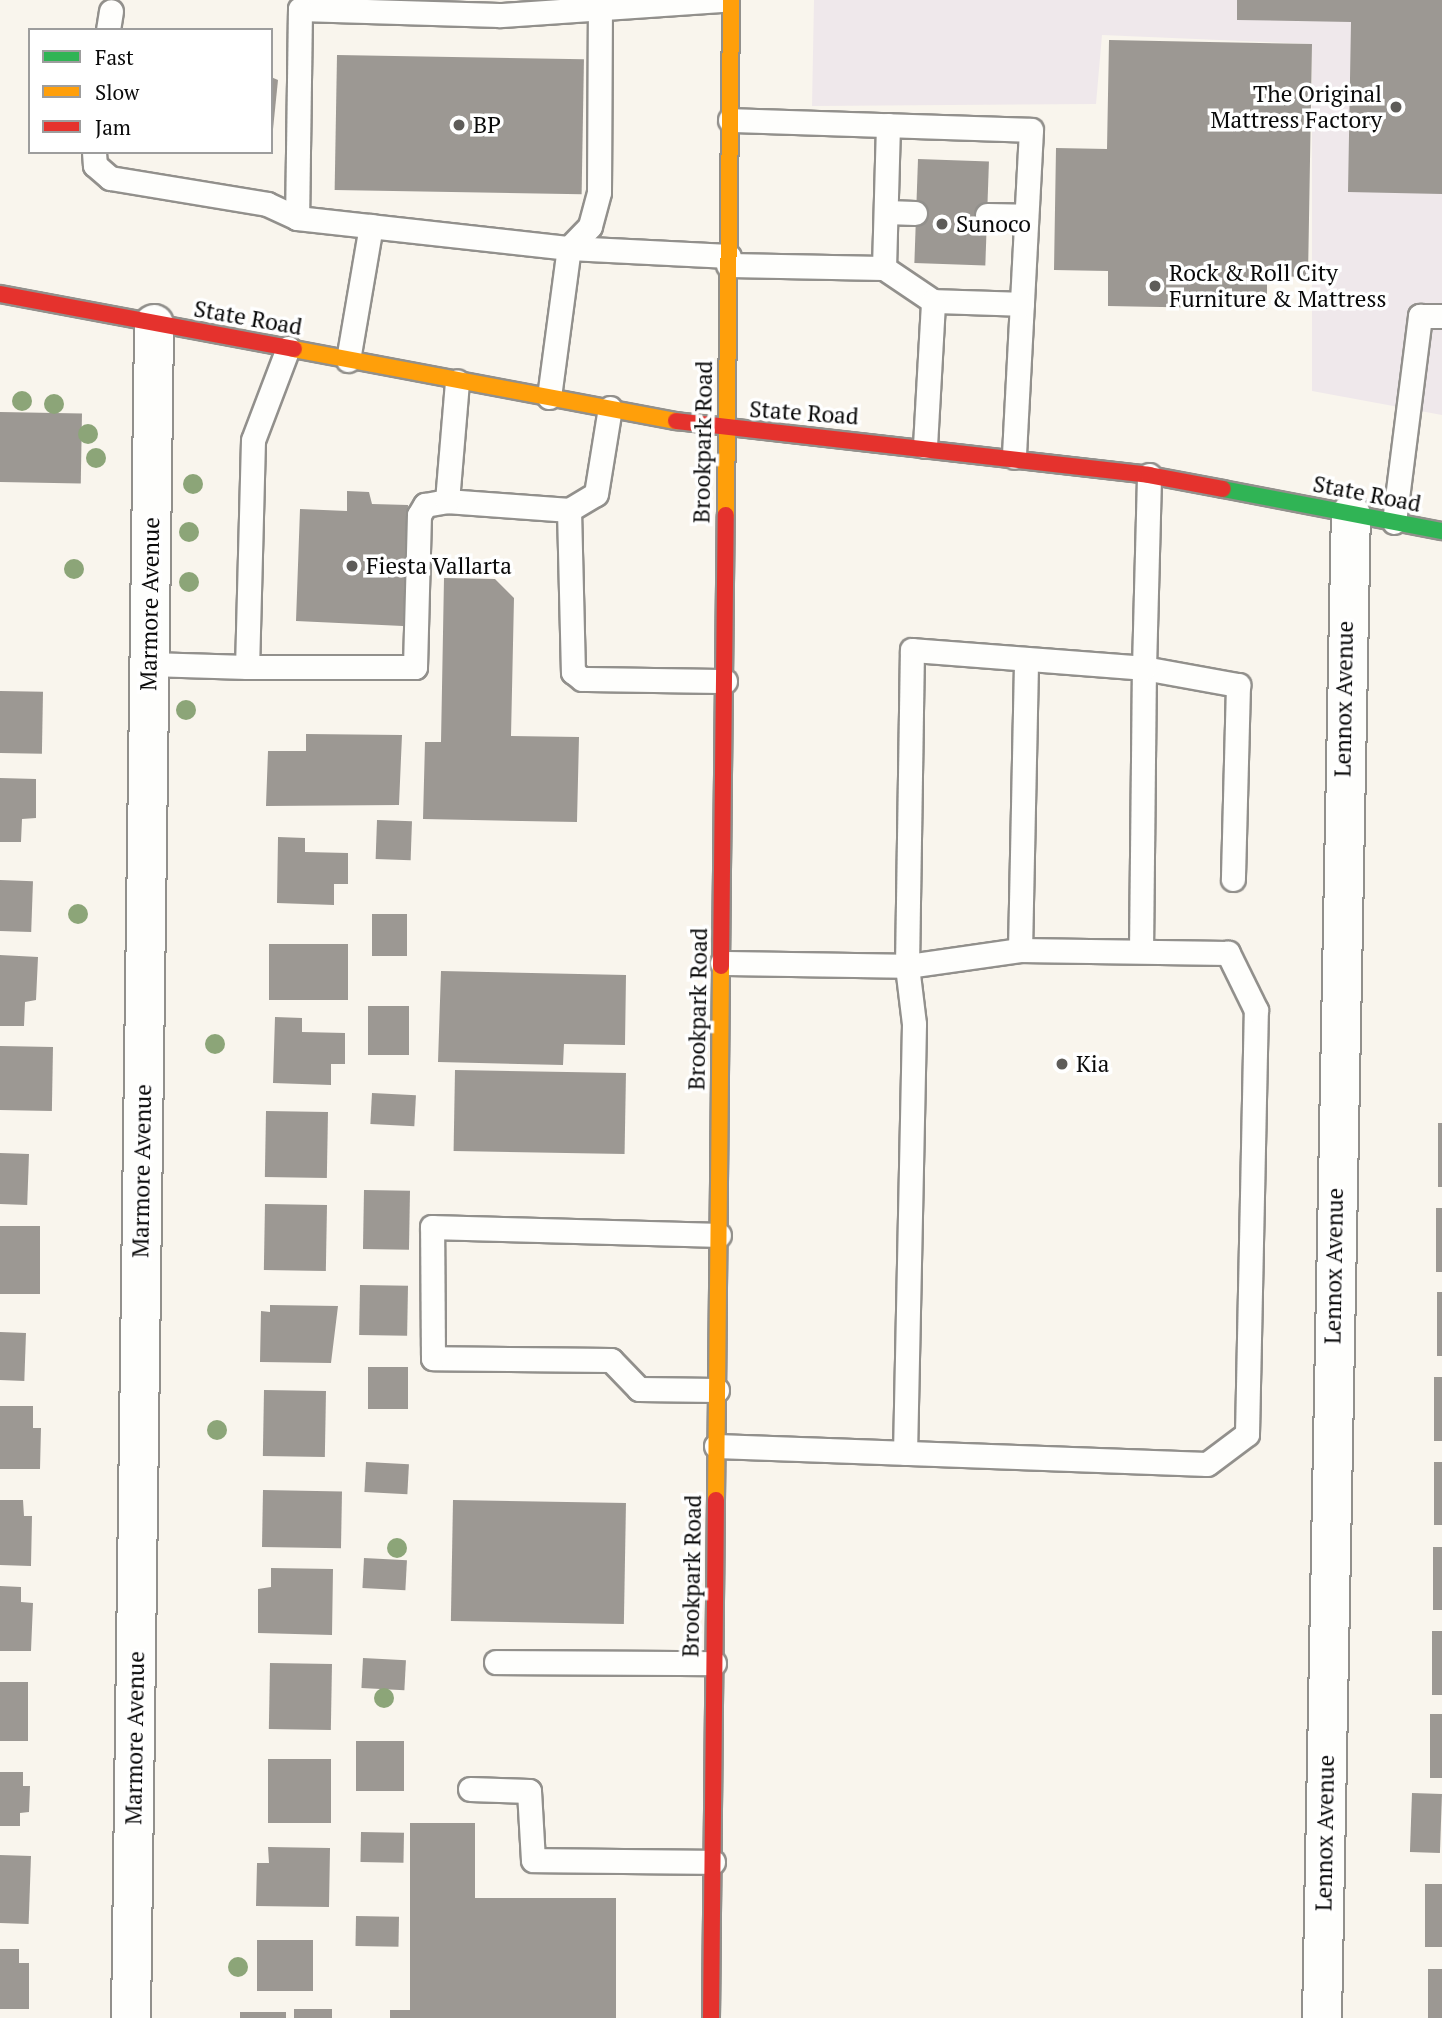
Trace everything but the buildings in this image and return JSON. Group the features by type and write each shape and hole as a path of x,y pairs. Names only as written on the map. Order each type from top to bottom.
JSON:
{"main road":[{"name":"Brookpark Road","path":"711,2018 732,0"},
{"name":"State Road","path":"0,294 727,431 925,446 1149,475 1442,531"}],"street":[{"name":"Marmore Avenue","path":"131,2018 155,324"},
{"name":"Lennox Avenue","path":"1322,2018 1352,514"}],"lane":[{"path":"297,218 300,9 499,15 721,0"},
{"path":"549,397 569,248 590,226 599,192 600,8"},
{"path":"730,120 1031,130 1014,457"},
{"path":"884,268 888,125"},
{"path":"94,154 95,165 110,178 267,204 297,218 569,248 884,268 933,301 1023,304"},
{"path":"886,212 915,213"},
{"path":"987,215 1026,216"},
{"path":"348,360 371,226"},
{"path":"925,446 933,301"},
{"path":"1394,522 1420,316 1442,317"},
{"path":"247,667 253,440 288,348"},
{"path":"447,502 457,381"},
{"path":"149,664 415,667 419,515 425,505 447,502 569,510 596,494 610,408"},
{"path":"1141,951 1149,475"},
{"path":"569,510 573,672 582,679 724,681"},
{"path":"905,1453 914,1024 907,967 912,650 1144,668 1238,685 1233,879"},
{"path":"1020,950 1026,659"},
{"path":"716,1446 1207,1464 1247,1434 1256,1010 1228,953 1020,950 907,967 722,963"},
{"path":"717,1390 639,1389 611,1360 433,1358 432,1227 719,1235"},
{"path":"496,1662 714,1663"},
{"path":"470,1789 529,1791 533,1860 713,1862"}],"shaded area":[{"path":"814,0 1442,0 1442,415 1312,391 1312,44 1102,35 1096,104 812,106"}],"traffic: fast":[{"path":"1223,489 1442,531"}],"traffic: slow":[{"path":"726,515 731,0"},
{"path":"294,349 676,421"},
{"path":"716,1500 721,966"}],"traffic: jam":[{"path":"0,294 294,349"},
{"path":"676,421 1149,475 1223,489"},
{"path":"721,966 726,515"},
{"path":"711,2018 716,1500"}],"place":[{"name":"The Original Mattress Factory","path":"1396,107"},
{"name":"BP","path":"459,125"},
{"name":"Sunoco","path":"942,224"},
{"name":"Rock & Roll City Furniture & Mattress","path":"1155,286"},
{"name":"Fiesta Vallarta","path":"352,566"},
{"name":"Kia","path":"1062,1064"}]}
